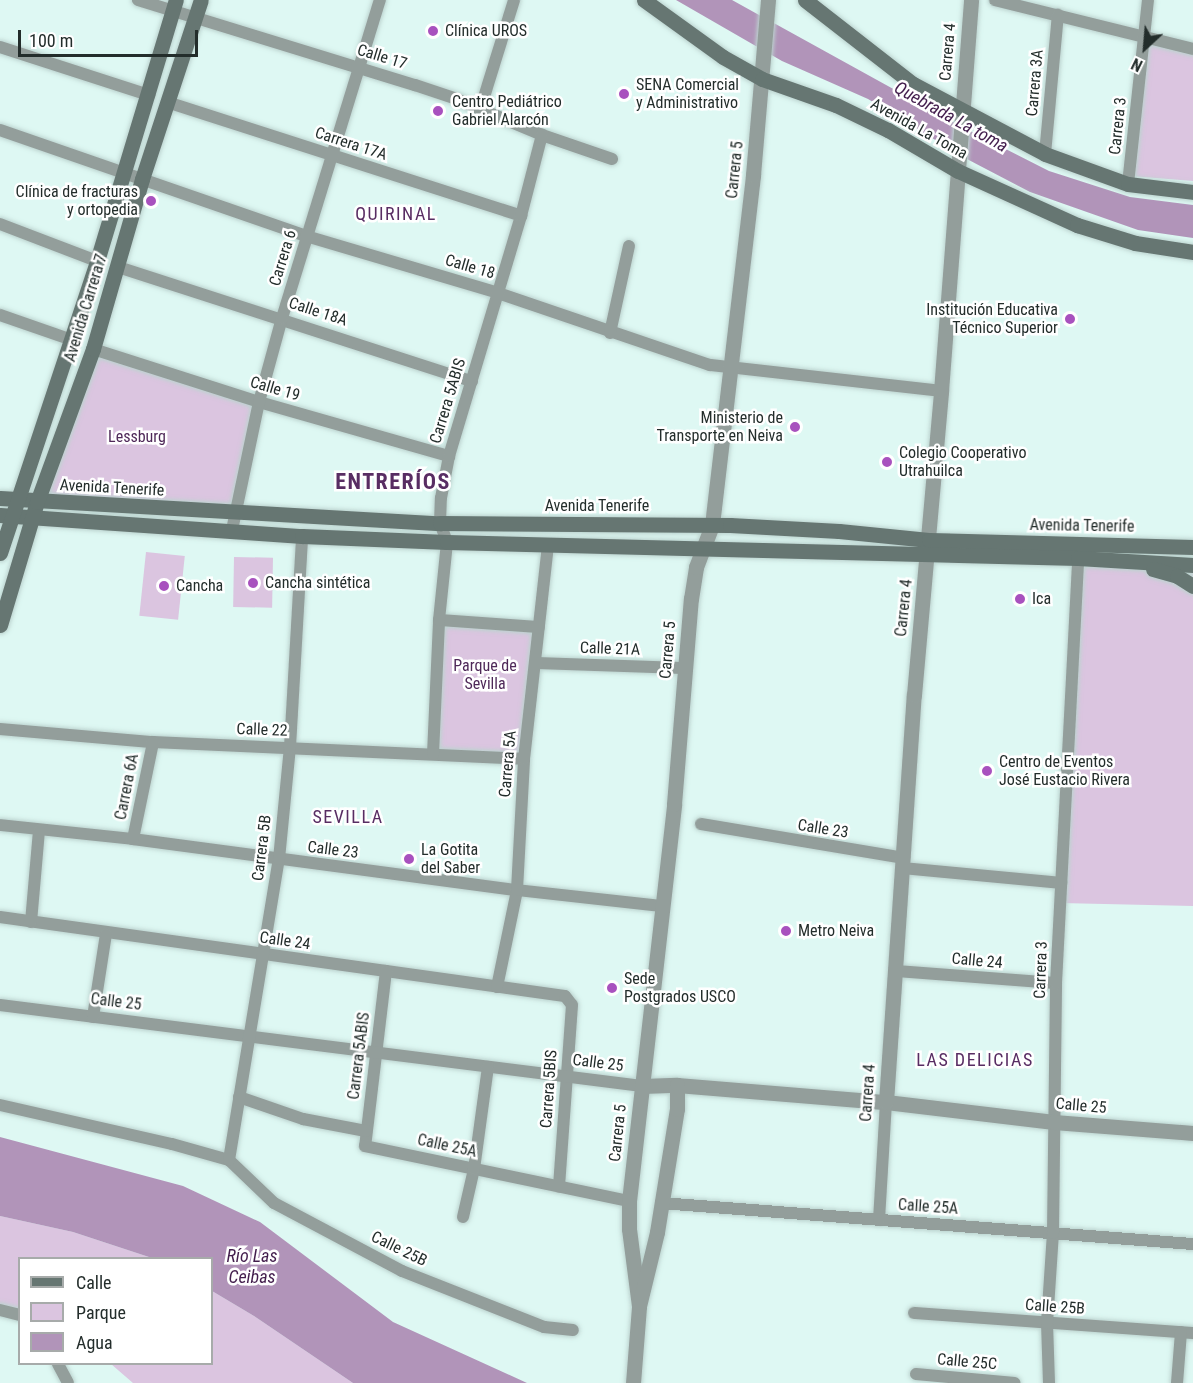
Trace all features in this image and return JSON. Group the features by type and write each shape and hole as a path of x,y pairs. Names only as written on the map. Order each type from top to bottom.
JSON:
{"main road":[{"name":"Avenida Carrera 7","path":"0,625 36,509 93,349 142,179 170,103 201,0"},
{"name":"Avenida La Toma","path":"644,0 723,57 762,72 888,130 958,171 1077,225 1135,243 1193,252"},
{"path":"804,0 894,71 961,118 1045,154 1128,184 1190,190"},
{"name":"Avenida Carrera 7","path":"0,553 5,515 16,499 72,340 149,95 174,5"},
{"name":"Avenida Tenerife","path":"0,498 16,499 36,509 232,530 302,536 447,542 704,547 1193,547"},
{"name":"Avenida Tenerife","path":"5,515 36,509 235,512 440,523 712,525 839,531 928,547 1193,565"},
{"path":"1128,561 1177,576 1193,586"}],"street":[{"name":"Calle 17","path":"138,0 174,5 196,17 454,98 542,135 612,159"},
{"name":"Carrera 6","path":"232,530 259,402 282,318 380,0"},
{"path":"480,110 514,0"},
{"name":"Carrera 5","path":"639,1306 629,1229 629,1201 674,804 684,668 696,567 712,525 768,0"},
{"name":"Carrera 4","path":"879,1220 914,695 941,391 971,0"},
{"path":"995,0 1193,49"},
{"name":"Carrera 3","path":"1128,184 1148,0"},
{"name":"Carrera 3A","path":"1045,154 1058,15"},
{"path":"0,47 149,95"},
{"name":"Carrera 17A","path":"170,103 521,216"},
{"name":"Calle 18","path":"0,130 306,236 498,292 610,333 710,365 941,391"},
{"name":"Carrera 5ABIS","path":"433,754 440,620 447,542 440,523 441,498 449,456 521,216 542,135"},
{"path":"0,224 98,261"},
{"path":"610,333 628,246"},
{"name":"Calle 18A","path":"118,267 472,381"},
{"path":"0,315 72,340"},
{"name":"Calle 19","path":"93,349 259,402 449,456"},
{"name":"Carrera 5B","path":"229,1161 279,859 290,747 302,536"},
{"name":"Carrera 5A","path":"497,987 517,890 524,759 548,543"},
{"name":"Carrera 3","path":"1049,1383 1047,1323 1053,1233 1056,983 1078,558"},
{"path":"440,620 539,627"},
{"name":"Calle 21A","path":"535,663 684,668"},
{"name":"Calle 22","path":"0,729 153,742 524,759"},
{"name":"Carrera 6A","path":"133,839 153,742"},
{"name":"Calle 23","path":"701,824 904,863 1062,883"},
{"name":"Calle 23","path":"0,825 133,839 517,890 662,906"},
{"path":"31,922 39,830"},
{"name":"Calle 24","path":"0,918 565,996"},
{"path":"93,1017 106,934"},
{"name":"Carrera 5ABIS","path":"365,1146 386,971"},
{"name":"Calle 24","path":"896,971 1056,983"},
{"name":"Carrera 5BIS","path":"559,1187 572,1005 565,996"},
{"name":"Calle 25","path":"0,1005 642,1086 677,1085 886,1102 1054,1122 1193,1133"},
{"path":"463,1217 474,1169 488,1067"},
{"name":"Carrera 5","path":"633,1383 639,1306 657,1232 677,1108 677,1085"},
{"path":"239,1097 303,1119 366,1131"},
{"path":"0,1105 172,1144 229,1161"},
{"name":"Calle 25A","path":"365,1146 629,1201"},
{"name":"Calle 25B","path":"229,1161 274,1203 402,1271 544,1327 573,1330"},
{"name":"Calle 25A","path":"661,1203 1193,1244"},
{"path":"629,1229 634,1237 642,1241 651,1239 657,1232"},
{"path":"0,1310 18,1314"},
{"name":"Calle 25B","path":"914,1313 1187,1333"},
{"path":"1177,1383 1187,1333"},
{"path":"59,1365 68,1383"},
{"name":"Calle 25C","path":"916,1374 1015,1383"}],"green space":[{"path":"1144,38 1193,49 1193,181 1130,176"},
{"name":"Lessburg","path":"93,349 259,402 235,512 37,502"},
{"name":"Cancha","path":"146,552 185,556 178,620 139,616"},
{"name":"Cancha sintética","path":"234,557 273,558 272,608 233,607"},
{"path":"1078,558 1193,565 1193,906 1060,903"},
{"name":"Parque de Sevilla","path":"439,620 539,627 529,761 430,754"},
{"path":"0,1216 73,1232 149,1257 18,1257 18,1311 0,1305"},
{"path":"213,1292 254,1316 353,1383 133,1383 112,1365 213,1365"}],"water":[{"path":"676,0 732,0 964,128 1049,171 1130,197 1193,205 1193,238 1138,230 1030,192 965,158 868,99 782,61"},
{"name":"Río Las Ceibas","path":"0,1137 183,1186 260,1222 393,1322 527,1383 353,1383 254,1316 213,1292 213,1257 149,1257 73,1232 0,1216"}],"place":[{"name":"Clínica UROS","path":"433,31"},
{"name":"SENA Comercial y Administrativo","path":"624,94"},
{"name":"Centro Pediátrico Gabriel Alarcón","path":"438,111"},
{"name":"Clínica de fracturas y ortopedia","path":"151,201"},
{"name":"Institución Educativa Técnico Superior","path":"1070,319"},
{"name":"Ministerio de Transporte en Neiva","path":"795,427"},
{"name":"Colegio Cooperativo Utrahuilca","path":"887,462"},
{"name":"Cancha sintética","path":"253,583"},
{"name":"Cancha","path":"164,586"},
{"name":"Ica","path":"1020,599"},
{"name":"Centro de Eventos José Eustacio Rivera","path":"987,771"},
{"name":"La Gotita del Saber","path":"409,859"},
{"name":"Metro Neiva","path":"786,931"},
{"name":"Sede Postgrados USCO","path":"612,988"}],"district":[{"name":"QUIRINAL","path":"396,214"},
{"name":"ENTRERÍOS","path":"393,482"},
{"name":"SEVILLA","path":"348,817"},
{"name":"LAS DELICIAS","path":"975,1060"}],"water label":[{"name":"Quebrada La toma","path":"951,117"}]}
